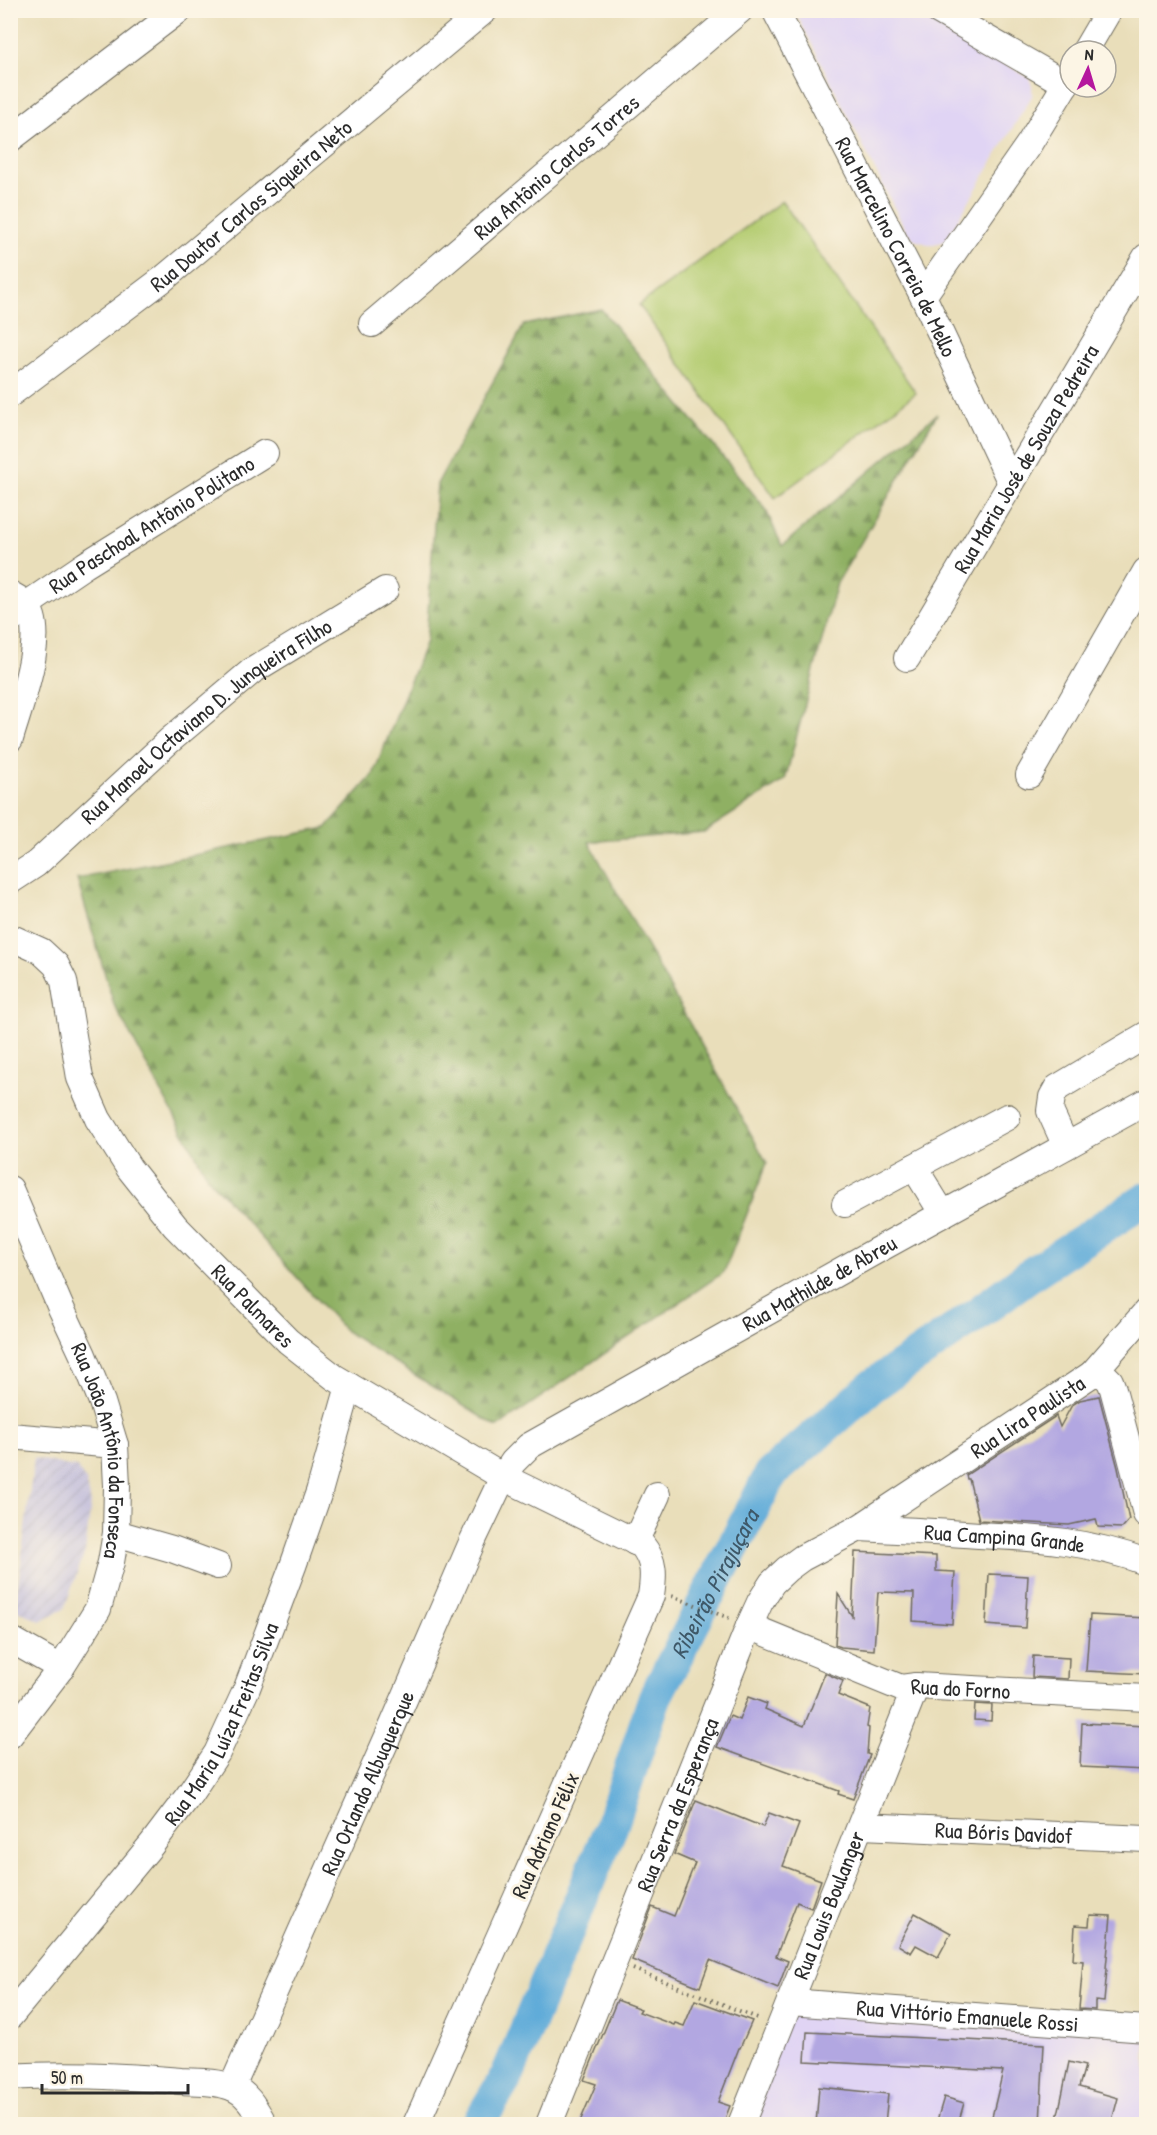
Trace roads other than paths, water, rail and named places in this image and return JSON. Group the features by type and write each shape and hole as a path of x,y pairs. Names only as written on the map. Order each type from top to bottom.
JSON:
{"street":[{"path":"10,138 180,10"},
{"name":"Rua Doutor Carlos Siqueira Neto","path":"10,394 163,279 485,10"},
{"name":"Rua Antônio Carlos Torres","path":"372,324 740,10"},
{"name":"Rua Marcelino Correia de Mello","path":"776,10 923,296 1011,483"},
{"path":"937,10 1058,75"},
{"path":"1092,39 1109,10"},
{"path":"923,296 1029,144 1058,96"},
{"name":"Rua Maria José de Souza Pedreira","path":"907,658 1146,257"},
{"name":"Rua Paschoal Antônio Politano","path":"16,606 265,453"},
{"path":"1029,775 1146,571"},
{"name":"Rua Manoel Octaviano D. Junqueira Filho","path":"10,881 36,864 169,741 252,672 385,590"},
{"path":"10,739 36,637 33,620 16,606"},
{"name":"Rua Manoel Octaviano D. Junqueira Filho","path":"10,900 36,864"},
{"name":"Rua Palmares","path":"10,937 41,951 56,966 64,981 80,1078 98,1119 129,1168 175,1226 288,1341 334,1377 503,1477 638,1543"},
{"path":"1066,1146 1050,1111 1052,1097 1057,1088 1146,1035"},
{"name":"Rua Mathilde de Abreu","path":"503,1477 513,1462 529,1446 1146,1102"},
{"path":"845,1204 1007,1117"},
{"path":"914,1167 943,1214"},
{"name":"Rua João Antônio da Fonseca","path":"10,1189 102,1402 115,1445 116,1533 111,1562 98,1609 61,1668 10,1735"},
{"path":"1092,1374 1146,1312"},
{"name":"Rua Lira Paulista","path":"859,1528 1092,1374 1103,1374 1113,1389 1146,1514"},
{"name":"Rua Maria Luíza Freitas Silva","path":"10,2016 152,1844 217,1753 247,1688 293,1566 319,1492 349,1386"},
{"path":"10,1436 115,1445"},
{"name":"Rua Orlando Albuquerque","path":"232,2087 473,1540 503,1477"},
{"path":"638,1543 657,1495"},
{"name":"Rua Campina Grande","path":"859,1528 1050,1539 1120,1552 1146,1562"},
{"name":"Rua Serra da Esperança","path":"549,2124 614,1961 740,1623 760,1602 772,1583 787,1569 802,1558 859,1528"},
{"path":"116,1533 172,1549 218,1566"},
{"name":"Rua Adriano Félix","path":"416,2124 651,1596 653,1566 649,1554 638,1543"},
{"name":"Rua do Forno","path":"740,1623 901,1688 916,1686 1146,1698"},
{"path":"10,1639 61,1668"},
{"name":"Rua Louis Boulanger","path":"741,2124 916,1686"},
{"name":"Rua Bóris Davidof","path":"862,1826 1146,1839"},
{"name":"Rua Vittório Emanuele Rossi","path":"790,2002 1146,2029"},
{"path":"10,2078 64,2074 152,2078 232,2087 243,2094 253,2105 264,2124"}],"waterway":[{"name":"Ribeirão Pirajuçara","path":"478,2124 507,2076 611,1827 655,1697 771,1474 872,1386 966,1322 1031,1274 1146,1199"},
{"name":"Ribeirão Pirajuçara","path":"474,2124 481,2118"}]}
